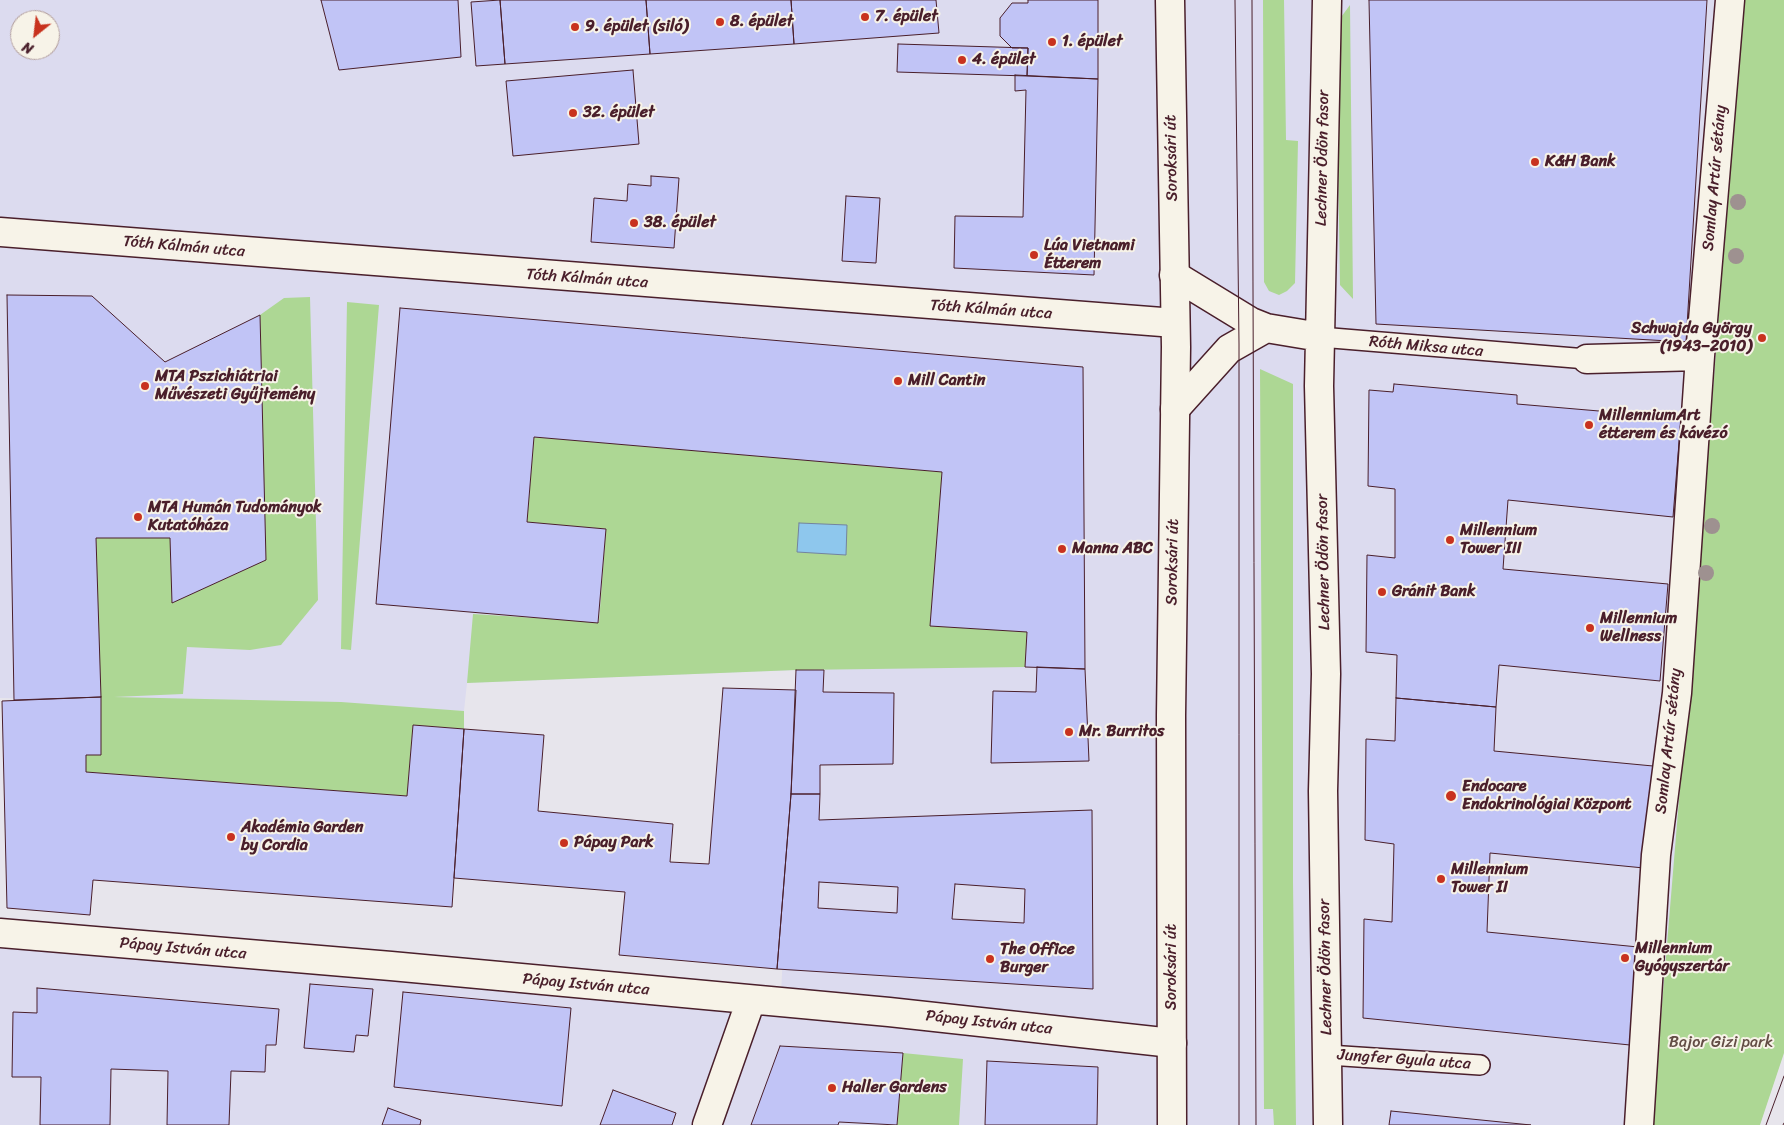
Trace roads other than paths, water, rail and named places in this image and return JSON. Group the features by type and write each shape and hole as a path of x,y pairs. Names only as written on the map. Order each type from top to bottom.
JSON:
{"street":[{"name":"Soroksári út","path":"1170,0 1175,323 1171,705 1172,1125"},
{"name":"Lechner Ödön fasor","path":"1327,0 1320,337 1326,674 1323,791 1328,1125"},
{"name":"Somlay Artúr sétány","path":"1639,1125 1646,1044 1652,896 1676,693 1700,356 1730,0"},
{"name":"Tóth Kálmán utca","path":"0,232 1175,323"},
{"name":"Róth Miksa utca","path":"1174,275 1238,315 1266,328 1320,337"},
{"path":"1175,409 1229,349 1266,328"},
{"path":"1587,359 1700,356"},
{"name":"Pápay István utca","path":"0,933 391,966 889,1012 1172,1043"},
{"path":"707,1125 751,1000"}],"lane":[{"name":"Róth Miksa utca","path":"1320,337 1587,359"},
{"name":"Jungfer Gyula utca","path":"1328,1055 1480,1065"}],"water":[{"path":"799,523 847,525 846,555 797,552"}],"tram line":[{"path":"1235,0 1239,344 1239,1125"},
{"path":"1252,0 1256,1125"},
{"path":"1766,1125 1784,1076"}],"place":[{"name":"7. épület","path":"865,17"},
{"name":"8. épület","path":"720,22"},
{"name":"9. épület (siló)","path":"575,27"},
{"name":"1. épület","path":"1052,42"},
{"name":"4. épület","path":"962,60"},
{"name":"32. épület","path":"573,113"},
{"name":"K&H Bank","path":"1535,162"},
{"name":"38. épület","path":"634,223"},
{"name":"Lúa Vietnami Étterem","path":"1034,255"},
{"name":"Schwajda György (1943–2010)","path":"1762,338"},
{"name":"Mill Cantin","path":"898,381"},
{"name":"MTA Pszichiátriai Művészeti Gyűjtemény","path":"145,386"},
{"name":"MillenniumArt étterem és kávézó","path":"1589,425"},
{"name":"MTA Humán Tudományok Kutatóháza","path":"138,517"},
{"name":"Millennium Tower III","path":"1450,540"},
{"name":"Manna ABC","path":"1062,549"},
{"name":"Gránit Bank","path":"1382,592"},
{"name":"Millennium Wellness","path":"1590,628"},
{"name":"Mr. Burritos","path":"1069,732"},
{"name":"Endocare Endokrinológiai Központ","path":"1451,796"},
{"name":"Akadémia Garden by Cordia","path":"231,837"},
{"name":"Pápay Park","path":"564,843"},
{"name":"Millennium Tower II","path":"1441,879"},
{"name":"Millennium Gyógyszertár","path":"1625,958"},
{"name":"The Office Burger","path":"990,959"},
{"name":"Haller Gardens","path":"832,1088"}],"park label":[{"name":"Bajor Gizi park","path":"1721,1043"}]}
